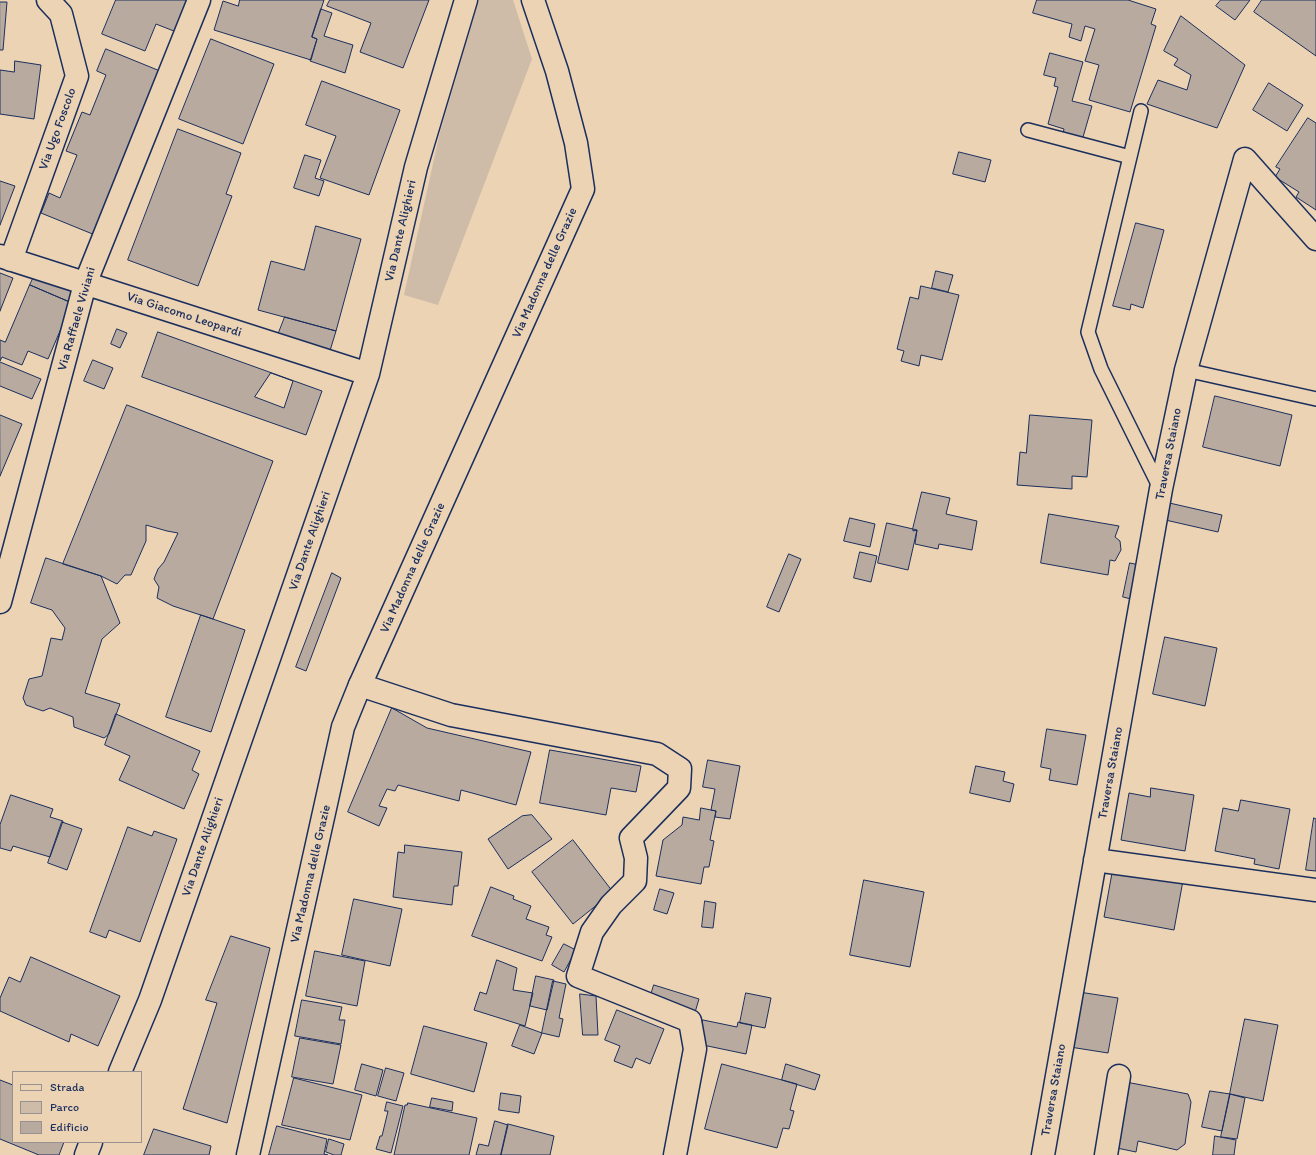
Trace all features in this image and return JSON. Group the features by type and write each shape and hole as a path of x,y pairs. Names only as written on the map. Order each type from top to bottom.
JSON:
{"street":[{"name":"Via Raffaele Viviani","path":"0,602 85,284 199,0"},
{"name":"Via Dante Alighieri","path":"120,1071 152,993 368,374 416,167 466,0"},
{"name":"Via Madonna delle Grazie","path":"248,1155 343,727 360,684 583,189 576,143 557,71 533,0"},
{"name":"Via Ugo Foscolo","path":"5,258 77,76 57,5"},
{"name":"Traversa Staiano","path":"1043,1155 1161,490 1186,370 1245,159 1316,239"},
{"name":"Via Giacomo Leopardi","path":"5,258 368,374"},
{"path":"360,684 450,715 657,754 680,769 679,788 631,838 636,858 635,881 611,905 592,932 578,976 690,1021 695,1049 675,1155"},
{"path":"1095,860 1316,890"},
{"path":"1106,1155 1119,1076"},
{"path":"86,1155 91,1143"}],"lane":[{"path":"1141,112 1088,332 1101,369 1161,490"},
{"path":"1028,130 1130,157"},
{"path":"1186,370 1316,399"}],"green space":[{"path":"479,0 513,0 532,59 438,305 404,295 440,132"}],"building":[{"path":"116,0 198,0 184,35 156,24 145,51 102,34"},
{"path":"240,0 324,0 312,37 317,39 311,60 214,30 223,1 238,6"},
{"path":"330,0 429,0 403,68 360,52 371,23 327,6"},
{"path":"1037,0 1128,0 1156,9 1151,24 1156,26 1130,112 1089,100 1099,65 1085,61 1095,29 1085,26 1081,41 1069,37 1072,24 1033,13"},
{"path":"1221,0 1250,0 1235,20 1216,6"},
{"path":"1262,0 1316,0 1316,56 1254,12"},
{"path":"0,2 7,2 3,50 0,50"},
{"path":"321,9 332,13 324,36 353,45 345,73 310,61 317,39 312,37"},
{"path":"1181,16 1245,65 1217,128 1147,104 1158,80 1187,90 1191,75 1174,65 1178,59 1164,51"},
{"path":"211,39 274,64 243,144 179,119"},
{"path":"106,49 160,71 95,235 41,213 49,193 60,198 77,155 66,151 82,112 90,115 106,75 97,71"},
{"path":"1050,53 1083,62 1072,101 1092,106 1081,144 1062,138 1064,129 1048,124 1058,87 1054,86 1056,78 1044,75"},
{"path":"15,61 41,65 34,119 0,114 0,70 14,72"},
{"path":"322,81 400,110 369,195 320,178 336,136 306,125"},
{"path":"1269,83 1303,105 1287,131 1253,110"},
{"path":"1308,118 1316,123 1316,210 1296,197 1299,192 1275,177 1280,169 1276,167"},
{"path":"178,129 241,153 226,194 232,196 198,286 128,260"},
{"path":"959,152 991,160 985,182 953,174"},
{"path":"305,155 321,160 315,178 324,181 319,196 294,188"},
{"path":"0,181 15,186 0,225"},
{"path":"1136,223 1164,230 1143,308 1131,304 1130,310 1113,306"},
{"path":"316,226 361,239 336,331 258,310 271,261 304,270"},
{"path":"40,264 80,282 72,303 30,285"},
{"path":"936,271 953,275 948,292 932,288"},
{"path":"0,273 13,278 0,311"},
{"path":"30,285 72,303 48,359 28,351 22,365 2,357 0,361 0,340 5,342"},
{"path":"921,286 959,295 942,360 921,355 919,366 901,361 904,351 897,349 910,297 918,299"},
{"path":"285,317 336,331 329,354 276,340"},
{"path":"117,329 127,333 120,348 111,344"},
{"path":"158,332 322,391 306,435 142,377"},
{"path":"93,360 113,368 104,389 84,381"},
{"path":"0,362 41,379 32,399 0,386"},
{"path":"271,373 293,381 284,408 255,397"},
{"path":"1215,396 1292,415 1280,466 1203,447"},
{"path":"127,405 273,461 213,619 173,606 157,598 159,587 154,579 178,533 146,525 146,541 131,575 125,575 117,584 101,576 63,564"},
{"path":"0,415 22,424 0,476"},
{"path":"1030,415 1092,420 1087,477 1072,476 1072,489 1017,485 1020,452 1026,453"},
{"path":"922,492 950,498 946,514 977,521 972,550 939,544 938,549 915,544 917,530 913,529"},
{"path":"1165,502 1222,515 1218,532 1161,519"},
{"path":"1049,514 1119,526 1115,537 1120,541 1121,550 1115,561 1110,560 1108,575 1041,563"},
{"path":"850,518 875,524 870,547 844,541"},
{"path":"887,523 913,529 913,531 917,530 908,570 878,563"},
{"path":"860,552 877,556 871,582 854,578"},
{"path":"789,554 801,559 779,612 767,607"},
{"path":"46,558 101,576 120,623 102,639 85,693 120,704 109,734 104,738 74,727 73,717 50,708 43,711 26,705 23,698 29,679 42,676 51,638 62,640 65,628 52,610 31,603"},
{"path":"1130,563 1139,565 1131,599 1123,597"},
{"path":"332,573 341,578 306,671 296,667"},
{"path":"201,615 245,630 211,732 166,717"},
{"path":"1165,637 1217,648 1205,706 1153,694"},
{"path":"392,708 427,728 531,752 516,805 461,790 459,801 398,785 395,791 387,789 379,806 387,808 379,826 348,812"},
{"path":"116,714 200,751 192,770 199,774 184,809 119,780 130,756 105,745"},
{"path":"1047,729 1086,735 1077,785 1049,780 1051,769 1041,767"},
{"path":"550,750 641,766 636,792 611,788 606,815 540,803"},
{"path":"708,760 740,766 730,819 715,817 716,811 711,810 715,789 703,787"},
{"path":"976,766 1005,772 1003,781 1014,784 1010,802 970,793"},
{"path":"1151,788 1194,795 1185,851 1121,840 1129,793 1150,797"},
{"path":"11,795 53,809 50,817 63,821 50,857 13,846 11,851 0,848 0,825"},
{"path":"1241,800 1290,809 1279,869 1254,864 1255,859 1215,851 1223,808 1238,811"},
{"path":"701,808 716,811 710,840 714,841 709,867 704,867 701,884 656,876 663,840 682,825 683,817 699,820"},
{"path":"532,815 552,839 508,869 488,839 522,816"},
{"path":"1314,818 1316,819 1316,871 1306,870"},
{"path":"62,822 82,829 67,870 48,863"},
{"path":"128,827 152,836 154,831 177,839 140,942 109,930 106,938 90,932"},
{"path":"573,840 613,892 573,924 532,872"},
{"path":"405,845 462,852 458,886 454,886 452,905 393,897 398,852 404,853"},
{"path":"1143,868 1184,875 1174,930 1104,917 1112,873 1142,878"},
{"path":"864,880 924,892 910,967 850,955"},
{"path":"491,887 514,896 513,899 531,906 526,919 549,927 546,935 552,937 542,961 472,936"},
{"path":"660,889 674,893 667,914 654,910"},
{"path":"354,899 402,909 390,966 342,955"},
{"path":"705,901 716,903 713,928 702,927"},
{"path":"231,936 270,948 227,1123 183,1109 217,1003 206,1000"},
{"path":"564,944 576,950 564,972 552,965"},
{"path":"315,951 365,961 357,1006 306,996"},
{"path":"31,957 120,996 98,1046 71,1034 69,1042 0,1011 0,998 9,977 20,982"},
{"path":"497,960 517,968 513,990 533,993 525,1026 474,1010 480,992 486,994"},
{"path":"536,976 554,980 547,1010 530,1006"},
{"path":"553,981 566,984 559,1018 563,1019 559,1037 542,1033"},
{"path":"654,985 699,999 693,1019 648,1005"},
{"path":"1079,992 1118,998 1108,1053 1070,1047"},
{"path":"746,993 771,998 765,1028 740,1023"},
{"path":"580,994 596,996 598,1035 583,1035"},
{"path":"302,1000 342,1007 339,1020 345,1020 341,1044 295,1036"},
{"path":"617,1010 664,1029 650,1064 636,1058 632,1068 614,1061 620,1046 605,1040"},
{"path":"1245,1019 1278,1025 1263,1101 1230,1094"},
{"path":"703,1020 737,1027 738,1022 752,1025 746,1054 698,1044"},
{"path":"520,1025 542,1033 534,1054 512,1046"},
{"path":"424,1026 487,1043 474,1092 411,1074"},
{"path":"300,1038 341,1045 333,1084 292,1077"},
{"path":"362,1064 383,1070 376,1096 355,1090"},
{"path":"722,1064 797,1084 790,1110 794,1111 789,1129 783,1128 777,1148 705,1129"},
{"path":"786,1064 820,1075 815,1090 782,1080"},
{"path":"386,1068 404,1073 396,1101 378,1096"},
{"path":"294,1078 362,1095 350,1140 282,1125"},
{"path":"0,1080 12,1085 12,1143 64,1143 59,1155 39,1155 0,1139"},
{"path":"1126,1082 1188,1094 1191,1102 1185,1144 1177,1150 1138,1141 1136,1152 1112,1147"},
{"path":"1210,1091 1230,1094 1222,1131 1202,1127"},
{"path":"501,1093 521,1096 519,1113 499,1110"},
{"path":"1230,1094 1245,1098 1237,1139 1221,1137"},
{"path":"432,1098 453,1102 452,1111 430,1107"},
{"path":"387,1102 403,1106 391,1153 376,1149 380,1136 382,1136 388,1111 385,1111"},
{"path":"408,1103 477,1118 469,1155 394,1155 405,1105"},
{"path":"495,1121 508,1125 501,1155 476,1155 479,1144 488,1146"},
{"path":"508,1124 554,1136 550,1155 501,1155"},
{"path":"277,1126 327,1139 324,1154 328,1155 269,1155"},
{"path":"154,1129 211,1146 209,1155 144,1155"},
{"path":"1215,1136 1236,1140 1234,1155 1213,1155"},
{"path":"329,1139 344,1144 341,1155 334,1155 326,1152"}]}
